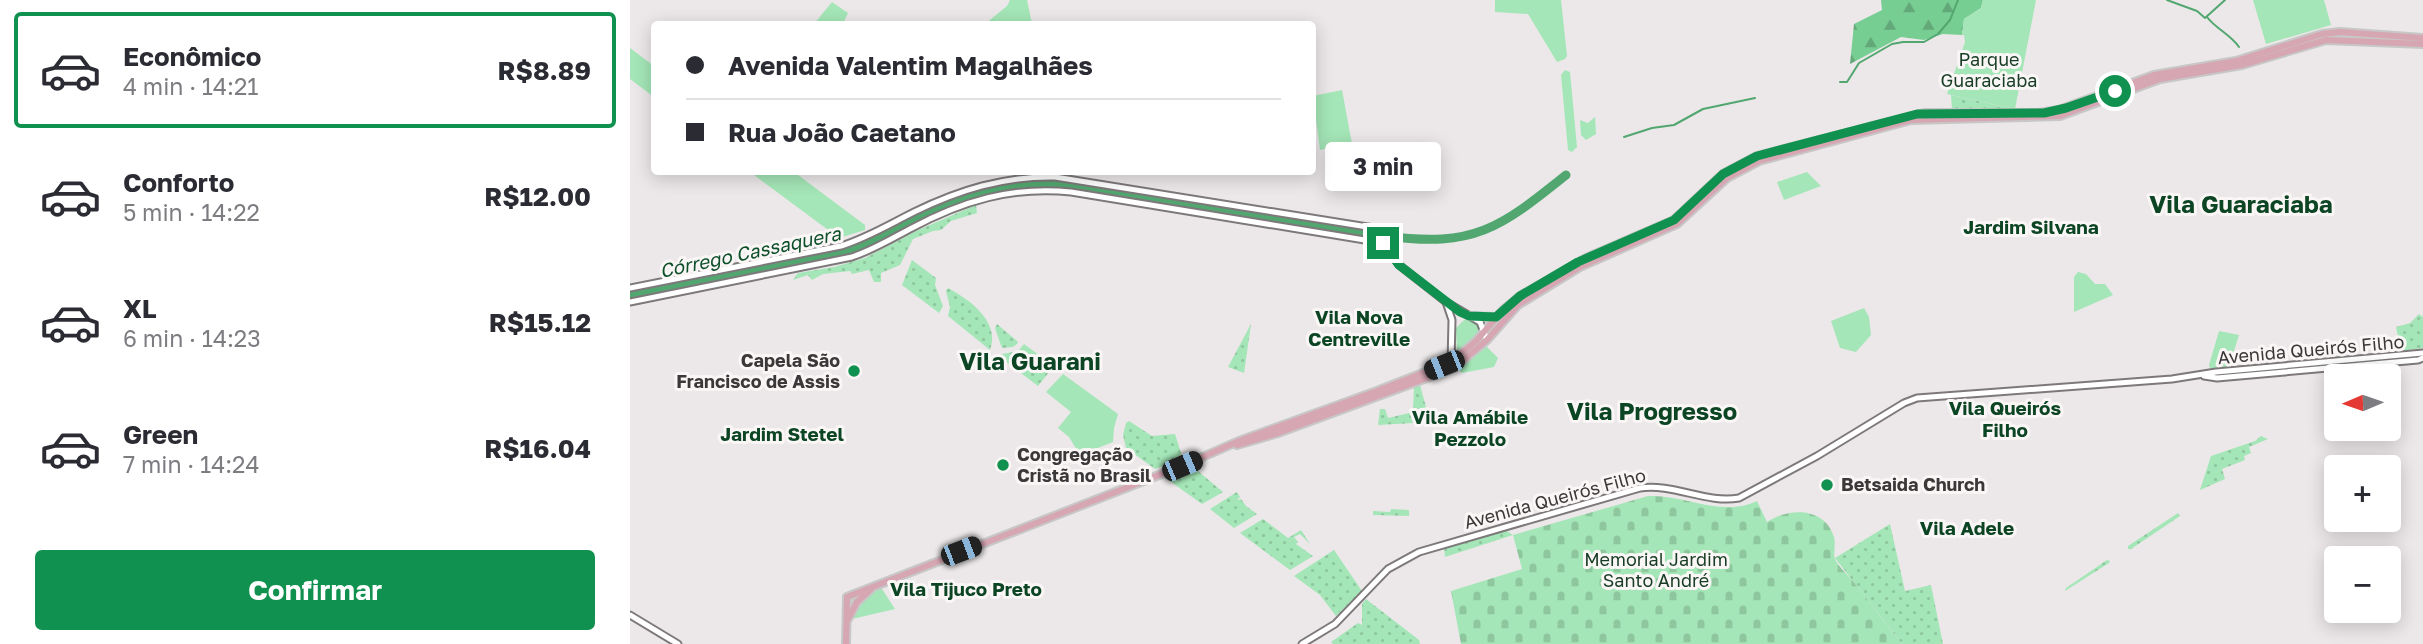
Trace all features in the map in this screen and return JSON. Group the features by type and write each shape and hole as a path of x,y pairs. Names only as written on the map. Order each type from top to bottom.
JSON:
{"main road":[{"path":"847,598 1219,450 1278,433 1452,365 1487,340 1507,314 1523,301 1580,267 1677,225 1727,178 1759,161 1918,119 2060,116 2160,79 2242,65 2333,36"},
{"path":"1452,365 1496,317 1520,296 1578,262 1674,220 1723,174 1757,156 1924,113 2038,113 2059,110 2154,75 2236,61 2306,38 2333,36 2423,44"},
{"path":"2379,39 2423,38"},
{"path":"630,288 841,246 865,238 966,190 1004,180 1055,177 1374,228 1399,265 1446,302 1480,322 1487,340"},
{"path":"630,302 852,257 870,251 912,228 970,202 1006,192 1071,192 1383,243"},
{"path":"1446,302 1453,324 1452,365"},
{"path":"1453,324 1459,317 1496,317"},
{"name":"Avenida Queirós Filho","path":"1302,644 1335,624 1388,569 1419,552 1640,488 1659,487 1740,498 1911,400 2201,376 2217,378 2423,356"},
{"path":"846,623 857,603 878,584"},
{"path":"847,598 857,603"},
{"path":"846,644 847,598"},
{"path":"630,615 678,644"}],"green space":[{"path":"1010,0 1027,0 1031,21 989,21 1007,6"},
{"path":"1495,0 1561,0 1567,56 1565,59 1557,62 1528,14 1495,12"},
{"path":"1881,0 1983,0 1981,8 1964,19 1962,35 1943,34 1924,40 1901,37 1850,64 1854,24 1882,10"},
{"name":"Parque Guaraciaba","path":"1983,0 2036,0 2015,109 1947,94 1965,42 1962,35 1964,19 1981,8"},
{"path":"2253,0 2324,0 2331,25 2266,44"},
{"path":"832,2 848,13 844,21 816,21"},
{"path":"630,48 651,64 651,95 630,79"},
{"path":"1565,70 1570,72 1577,147 1572,152 1568,150 1561,75"},
{"path":"1342,90 1352,144 1320,150 1316,95"},
{"path":"1951,95 2015,109 1952,109"},
{"path":"1595,117 1596,134 1586,140 1581,135 1580,120 1588,123"},
{"path":"1807,172 1821,186 1784,200 1777,182"},
{"path":"754,175 798,175 865,225 865,230 839,238"},
{"path":"976,205 977,213 951,221 941,230 913,239 900,265 881,273 881,282 874,282 869,270 852,274 850,271 823,274 812,280 808,275 793,280 798,273 865,258 916,231"},
{"path":"912,260 936,278 935,285 943,306 939,313 902,285"},
{"path":"2078,272 2086,274 2095,284 2105,284 2113,295 2074,312 2074,277"},
{"path":"948,288 965,298 987,321 991,330 990,350 948,316"},
{"path":"1864,308 1869,317 1871,335 1856,352 1840,348 1831,321"},
{"path":"2419,314 2423,317 2423,348 2401,351 2396,327 2410,323"},
{"path":"1464,320 1475,320 1481,326 1481,332 1457,353 1456,328"},
{"path":"997,324 1018,343 1013,347 1002,348 995,328"},
{"path":"1251,324 1244,373 1228,367"},
{"path":"2219,331 2239,335 2229,367 2210,368 2209,365"},
{"path":"1024,344 1054,366 1038,386 997,355 1018,351"},
{"path":"1486,346 1498,358 1494,367 1462,373 1457,368"},
{"path":"1063,374 1118,414 1113,442 1080,455 1069,437 1058,428 1071,412 1046,392"},
{"path":"1420,385 1426,407 1413,410 1414,387"},
{"path":"1380,409 1385,409 1388,418 1413,412 1414,423 1378,425"},
{"path":"1129,421 1152,436 1175,434 1183,459 1155,469 1126,448 1123,435"},
{"path":"2261,436 2268,439 2249,447 2251,453 2244,456 2245,460 2222,469 2225,479 2200,490 2211,456 2255,441"},
{"path":"1192,466 1223,492 1202,504 1164,477"},
{"path":"1237,492 1240,497 1237,500 1241,499 1257,514 1234,528 1210,509"},
{"name":"Memorial Jardim Santo André","path":"1648,496 1730,507 1757,501 1767,522 1795,512 1815,515 1823,520 1834,537 1834,557 1838,564 1902,644 1461,644 1451,591 1522,569 1513,535"},
{"path":"1391,509 1409,510 1409,516 1373,515 1373,511 1390,512"},
{"path":"2178,513 2180,516 2128,549 2128,546"},
{"path":"1263,519 1288,538 1301,530 1310,544 1300,534 1294,537 1298,542 1296,544 1313,556 1290,570 1240,533"},
{"path":"1890,524 1905,591 1931,585 1943,644 1902,644 1835,558"},
{"path":"1505,530 1513,535 1445,557 1444,548 1447,546"},
{"path":"1334,550 1362,591 1336,616 1320,595 1294,576"},
{"path":"2107,560 2109,563 2065,591 2066,588"},
{"path":"880,586 895,609 852,619 859,603"},
{"path":"1366,599 1419,640 1420,644 1333,644 1331,642 1358,623 1362,625 1362,604"}],"waterway":[{"name":"Córrego Cassaquera","path":"1840,82 1847,82 1859,63 1892,44 1924,42 1938,34 1950,20 1958,0"},
{"name":"Córrego Cassaquera","path":"2167,0 2197,11 2205,18 2225,0"},
{"path":"2207,17 2239,47"},
{"name":"Córrego Cassaquera","path":"1624,137 1652,128 1674,125 1703,109 1755,98"},
{"name":"Córrego Cassaquera","path":"1386,236 1442,239 1484,230 1522,209 1566,175"},
{"name":"Córrego Cassaquera","path":"630,295 842,254 871,243 951,202 987,191 1024,185 1063,184 1364,233"}],"place":[{"name":"Capela São Francisco de Assis","path":"854,371"},
{"name":"Congregação Cristã no Brasil","path":"1003,465"},
{"name":"Betsaida Church","path":"1827,485"}],"district":[{"name":"Vila Guaraciaba","path":"2241,205"},
{"name":"Jardim Silvana","path":"2031,227"},
{"name":"Vila Nova Centreville","path":"1359,328"},
{"name":"Vila Guarani","path":"1030,362"},
{"name":"Vila Progresso","path":"1652,412"},
{"name":"Vila Queirós Filho","path":"2005,419"},
{"name":"Vila Amábile Pezzolo","path":"1470,428"},
{"name":"Jardim Stetel","path":"782,434"},
{"name":"Vila Adele","path":"1967,528"},
{"name":"Vila Tijuco Preto","path":"966,589"}],"route":[{"path":"1383,243 1399,265 1460,312 1469,316 1496,317 1520,296 1578,262 1674,220 1723,174 1748,159 1917,114 2044,113 2115,91"}]}
